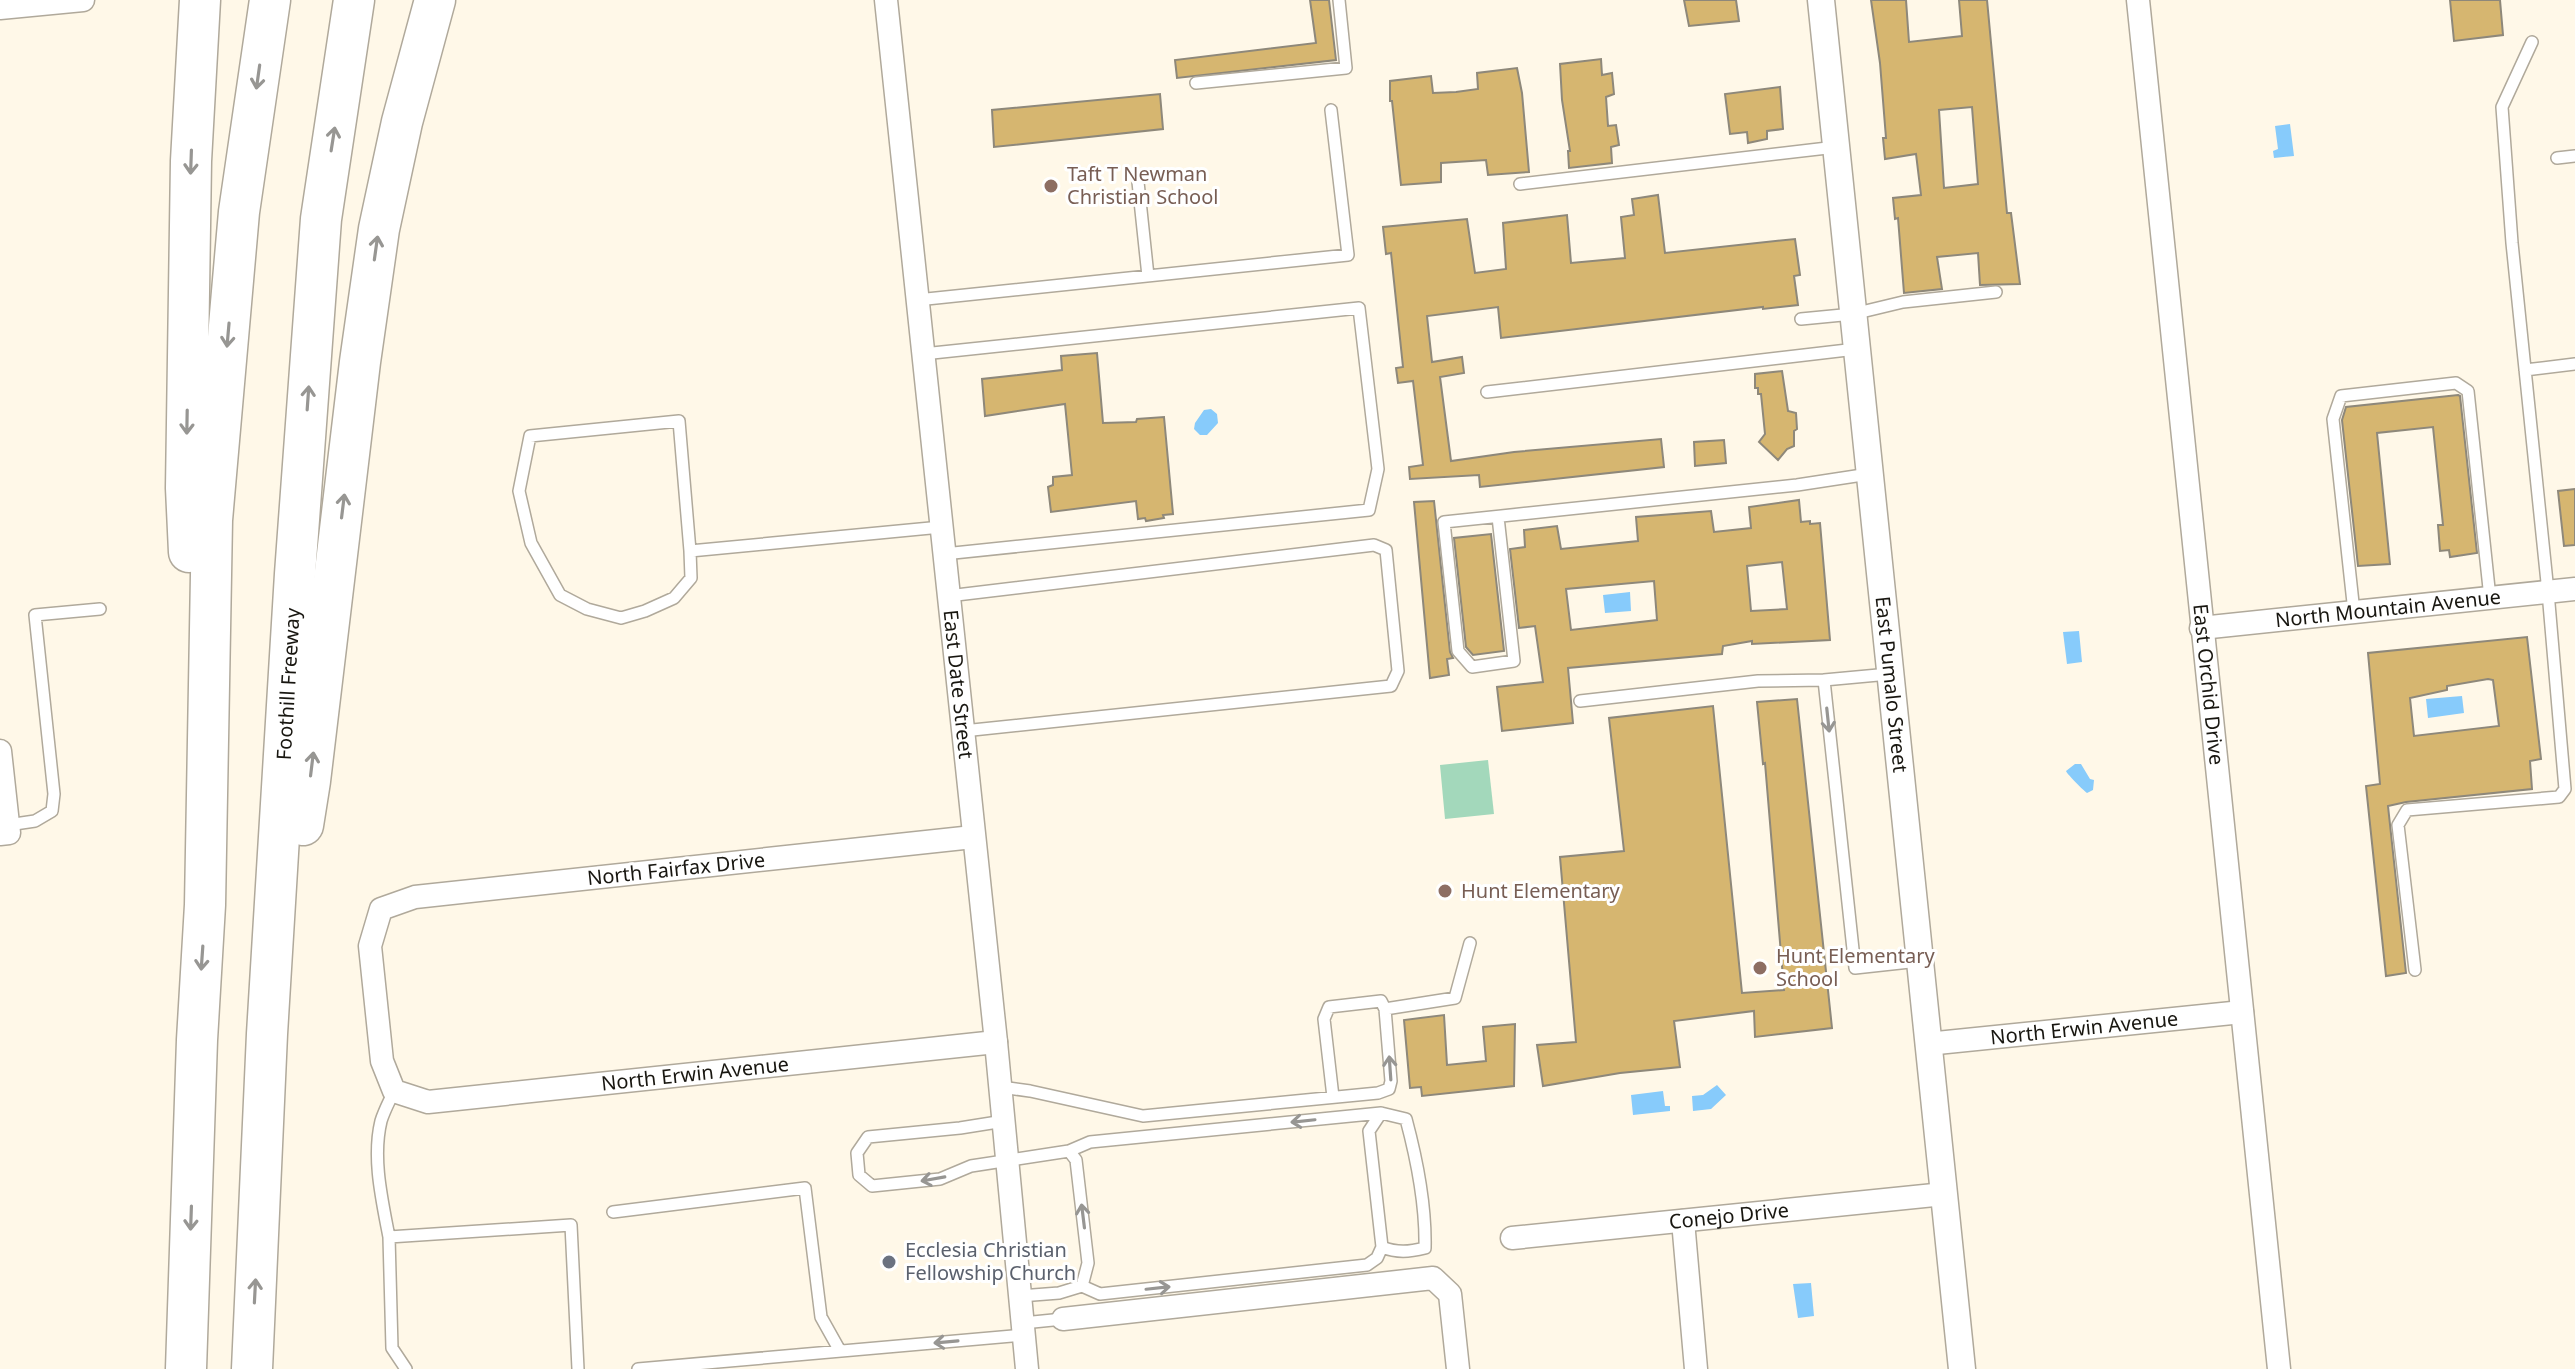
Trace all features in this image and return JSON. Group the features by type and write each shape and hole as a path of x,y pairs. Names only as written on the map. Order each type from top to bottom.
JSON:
{"highway":[{"path":"200,0 191,161 186,488 205,905"},
{"path":"186,1369 197,1040 205,905 212,520 239,212 270,0"},
{"name":"Foothill Freeway","path":"252,1369 267,1034 296,559 321,219 354,0"},
{"path":"267,1034 310,781 379,229 402,122 435,0"}],"street":[{"path":"0,8 83,0"},
{"name":"East Date Street","path":"886,0 1001,1087 1027,1369"},
{"name":"East Pumalo Street","path":"1821,0 1962,1369"},
{"name":"East Orchid Drive","path":"2138,0 2279,1369"},
{"name":"North Mountain Avenue","path":"2201,628 2575,589"},
{"path":"0,751 6,830"},
{"name":"North Fairfax Drive","path":"394,1091 382,1061 370,946 381,909 415,897 973,837"},
{"name":"North Erwin Avenue","path":"1927,1044 2242,1012"},
{"name":"North Erwin Avenue","path":"394,1091 428,1102 996,1042"},
{"name":"Conejo Drive","path":"1512,1238 1944,1194"},
{"path":"1683,1221 1696,1369"},
{"path":"1063,1319 1433,1278 1450,1294 1458,1369"}],"lane":[{"path":"1196,83 1346,68 1339,0"},
{"path":"2415,970 2398,825 2407,810 2559,797 2565,789 2512,243 2502,107 2532,42"},
{"path":"917,300 1348,255 1331,110"},
{"path":"1520,184 1836,147"},
{"path":"2557,158 2575,156"},
{"path":"1138,182 1148,276"},
{"path":"1801,319 1853,314 1903,302 1996,292"},
{"path":"923,354 1359,308 1378,469 1369,510 944,554"},
{"path":"1487,392 1857,349"},
{"path":"2525,370 2575,364"},
{"path":"2354,612 2333,419 2341,396 2456,383 2468,391 2490,598"},
{"path":"679,421 690,551 691,578 674,598 645,611 621,618 587,609 560,595 531,543 519,491 530,436 679,421"},
{"path":"1498,517 1514,661 1472,667 1458,651 1444,522 1797,485 1869,474"},
{"path":"690,551 941,527"},
{"path":"948,596 1374,545 1386,550 1398,671 1391,686 963,731"},
{"path":"6,830 35,821 52,811 54,794 35,615 100,609"},
{"path":"1580,701 1758,681 1824,680 1889,674"},
{"path":"1824,680 1855,968 1919,961"},
{"path":"1385,1009 1455,998 1470,943"},
{"path":"1001,1087 1143,1116 1378,1093 1389,1089 1391,1081 1385,1009 1381,1001 1329,1007 1324,1019 1333,1097"},
{"path":"394,1091 381,1121 379,1184 389,1237 392,1348 406,1369"},
{"path":"1004,1121 868,1137 857,1153 859,1175 872,1186 940,1179 971,1166 1069,1151 1090,1142 1381,1113 1406,1119 1413,1145 1425,1229 1425,1248 1393,1252 1382,1247"},
{"path":"1020,1296 1059,1293 1082,1286 1100,1294 1367,1265 1377,1258 1382,1247 1369,1131 1381,1113"},
{"path":"1069,1151 1076,1160 1088,1263 1082,1286"},
{"path":"613,1212 805,1188 821,1317 840,1351"},
{"path":"389,1237 571,1225 578,1369"},
{"path":"638,1369 840,1351 1024,1329 1063,1319"}],"green space":[{"path":"1488,760 1494,814 1445,819 1440,765"}],"water":[{"path":"2290,124 2294,156 2274,158 2273,151 2278,149 2275,126"},
{"path":"1211,409 1217,414 1218,423 1207,435 1200,435 1194,429 1195,423 1204,410"},
{"path":"1630,592 1631,611 1605,613 1603,595"},
{"path":"2079,631 2082,662 2067,664 2063,632"},
{"path":"2462,696 2464,713 2428,718 2426,699"},
{"path":"2075,764 2081,764 2090,779 2094,780 2093,790 2087,793 2067,773"},
{"path":"1717,1085 1726,1095 1711,1109 1693,1111 1692,1096 1703,1095"},
{"path":"1663,1091 1665,1106 1670,1106 1670,1111 1633,1115 1631,1095"},
{"path":"1811,1283 1814,1316 1798,1318 1793,1284"}],"building":[{"path":"1310,0 1329,0 1336,60 1177,78 1175,60 1316,43"},
{"path":"1684,0 1736,0 1739,21 1689,26"},
{"path":"1871,0 1906,0 1909,42 1962,36 1959,0 1987,0 2007,213 2011,213 2020,284 1980,285 1978,253 1937,257 1942,289 1904,293 1898,218 1895,219 1893,198 1921,195 1916,154 1885,159 1880,63","holes":["1972,107 1978,184 1944,188 1939,110"]},
{"path":"2450,0 2500,0 2503,35 2454,41"},
{"path":"1601,59 1602,75 1612,73 1614,94 1606,97 1608,126 1616,125 1619,145 1611,147 1612,163 1569,168 1570,151 1560,64"},
{"path":"1517,68 1529,172 1488,175 1486,160 1441,163 1441,182 1401,185 1390,81 1431,76 1433,93 1456,92 1478,89 1477,73"},
{"path":"1780,87 1783,129 1767,131 1767,139 1748,143 1747,132 1730,134 1725,94"},
{"path":"1160,94 1163,129 994,147 992,110"},
{"path":"1658,195 1665,253 1795,239 1800,275 1794,276 1798,305 1501,338 1498,307 1427,316 1432,362 1462,357 1464,373 1440,377 1451,461 1661,439 1664,467 1480,487 1479,475 1410,479 1409,467 1423,465 1413,381 1398,383 1396,368 1403,367 1391,253 1386,254 1383,227 1467,219 1475,273 1506,269 1503,223 1567,215 1571,263 1625,258 1621,217 1634,215 1632,199"},
{"path":"1097,353 1103,423 1164,417 1173,514 1163,515 1164,518 1138,519 1136,501 1051,512 1048,487 1053,485 1053,477 1072,475 1065,404 985,416 982,379 1062,370 1061,356"},
{"path":"1782,371 1788,411 1796,413 1797,429 1794,431 1794,446 1778,460 1759,442 1765,434 1761,394 1755,388 1755,374"},
{"path":"2458,395 2477,553 2450,557 2449,550 2440,551 2438,525 2443,525 2433,427 2377,433 2390,564 2358,566 2342,420 2346,407"},
{"path":"1724,440 1726,463 1695,466 1694,442"},
{"path":"2575,489 2575,545 2564,546 2558,491"},
{"path":"1799,500 1801,522 1820,523 1830,640 1752,644 1752,641 1723,646 1722,654 1568,668 1573,723 1502,731 1497,687 1543,682 1535,626 1519,628 1510,549 1525,547 1524,530 1557,526 1561,549 1638,541 1636,517 1711,511 1714,532 1751,528 1749,507","holes":["1782,562 1787,609 1751,611 1747,566","1654,581 1657,620 1571,630 1566,589"]},
{"path":"1434,501 1453,658 1447,659 1449,675 1430,678 1414,502"},
{"path":"1491,534 1504,651 1473,655 1466,647 1454,538"},
{"path":"2527,637 2541,759 2530,761 2532,789 2388,806 2406,973 2386,976 2366,786 2380,784 2368,653","holes":["2493,680 2499,726 2414,736 2410,698 2447,690 2447,686"]},
{"path":"1797,699 1832,1028 1755,1037 1754,1011 1674,1021 1680,1067 1543,1086 1537,1045 1576,1042 1560,857 1624,851 1609,718 1713,706 1742,993 1784,990 1757,702"},
{"path":"1444,1015 1447,1065 1486,1061 1483,1027 1515,1024 1514,1086 1422,1096 1421,1087 1410,1088 1404,1020"}],"place":[{"name":"Taft T Newman Christian School","path":"1051,186"},
{"name":"Hunt Elementary","path":"1445,891"},
{"name":"Hunt Elementary School","path":"1760,968"},
{"name":"Ecclesia Christian Fellowship Church","path":"889,1262"}]}
